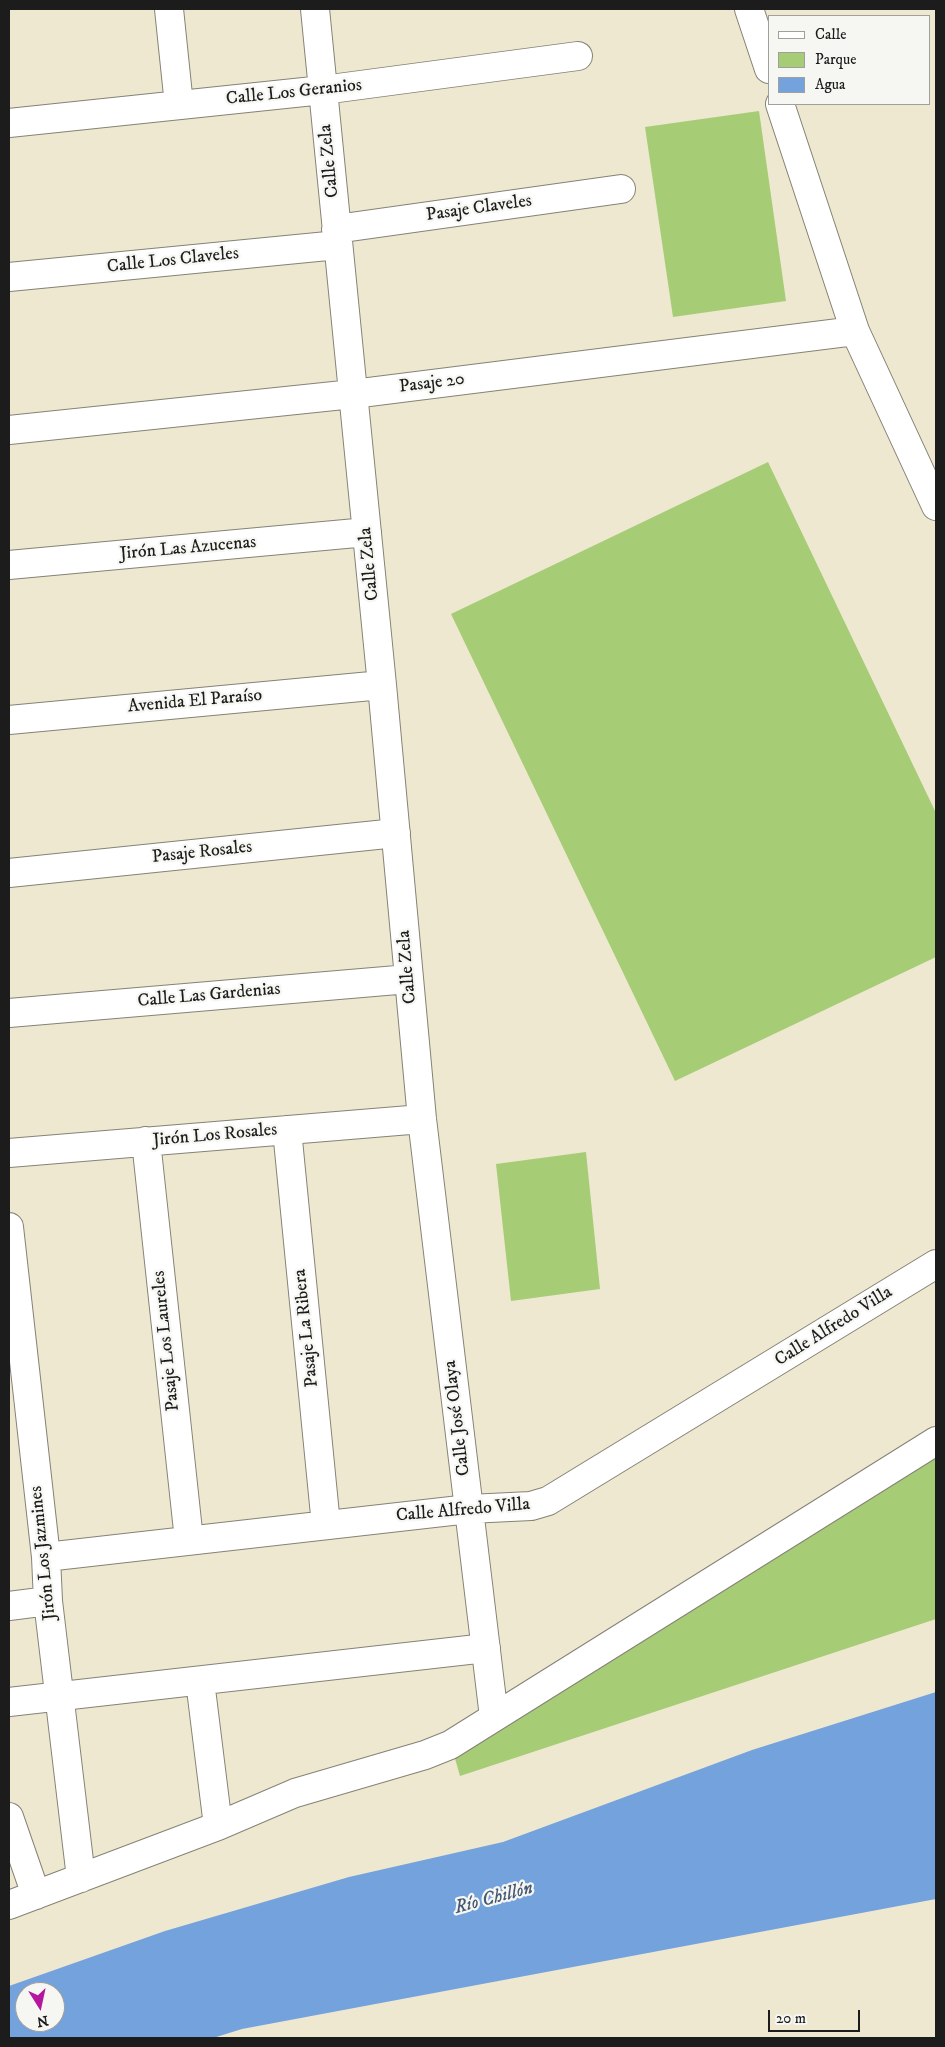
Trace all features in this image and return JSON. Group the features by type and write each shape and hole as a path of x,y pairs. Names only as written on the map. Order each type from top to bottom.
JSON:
{"street":[{"path":"170,9 179,105"},
{"name":"Calle Zela","path":"315,9 382,684 422,1119"},
{"path":"749,9 768,66"},
{"name":"Calle Los Geranios","path":"9,122 323,90 578,56"},
{"path":"780,105 855,331 936,506"},
{"name":"Pasaje Claveles","path":"337,237 621,189"},
{"name":"Calle Los Claveles","path":"9,278 337,237"},
{"name":"Pasaje 20","path":"9,430 353,394 855,331"},
{"name":"Jirón Las Azucenas","path":"9,565 367,532"},
{"name":"Avenida El Paraíso","path":"9,720 382,684"},
{"name":"Pasaje Rosales","path":"9,873 396,833"},
{"name":"Calle Las Gardenias","path":"9,1013 409,979"},
{"name":"Jirón Los Rosales","path":"9,1153 422,1119"},
{"name":"Calle José Olaya","path":"422,1119 494,1717"},
{"name":"Pasaje La Ribera","path":"287,1130 326,1525"},
{"name":"Pasaje Los Laureles","path":"146,1142 188,1540"},
{"name":"Jirón Los Jazmines","path":"9,1228 46,1557 48,1601 81,1878"},
{"name":"Calle Alfredo Villa","path":"46,1557 469,1509 531,1506 548,1501 936,1264"},
{"path":"9,1905 218,1826 295,1793 424,1755 450,1745 936,1441"},
{"path":"9,1606 48,1601"},
{"path":"9,1702 486,1648"},
{"path":"200,1681 218,1826"},
{"path":"9,1817 36,1895"}],"green space":[{"path":"759,111 786,301 673,317 645,127"},
{"path":"768,462 936,813 936,957 675,1081 451,614"},
{"path":"586,1152 600,1289 511,1301 496,1164"},
{"path":"936,1453 936,1619 460,1776 454,1755"}],"water":[{"name":"Río Chillón","path":"936,1692 936,1899 242,2029 213,2038 9,2038 9,1986 15,1984 15,2032 65,2032 65,1982 20,1982 165,1931 349,1877 503,1842 752,1750"}]}
